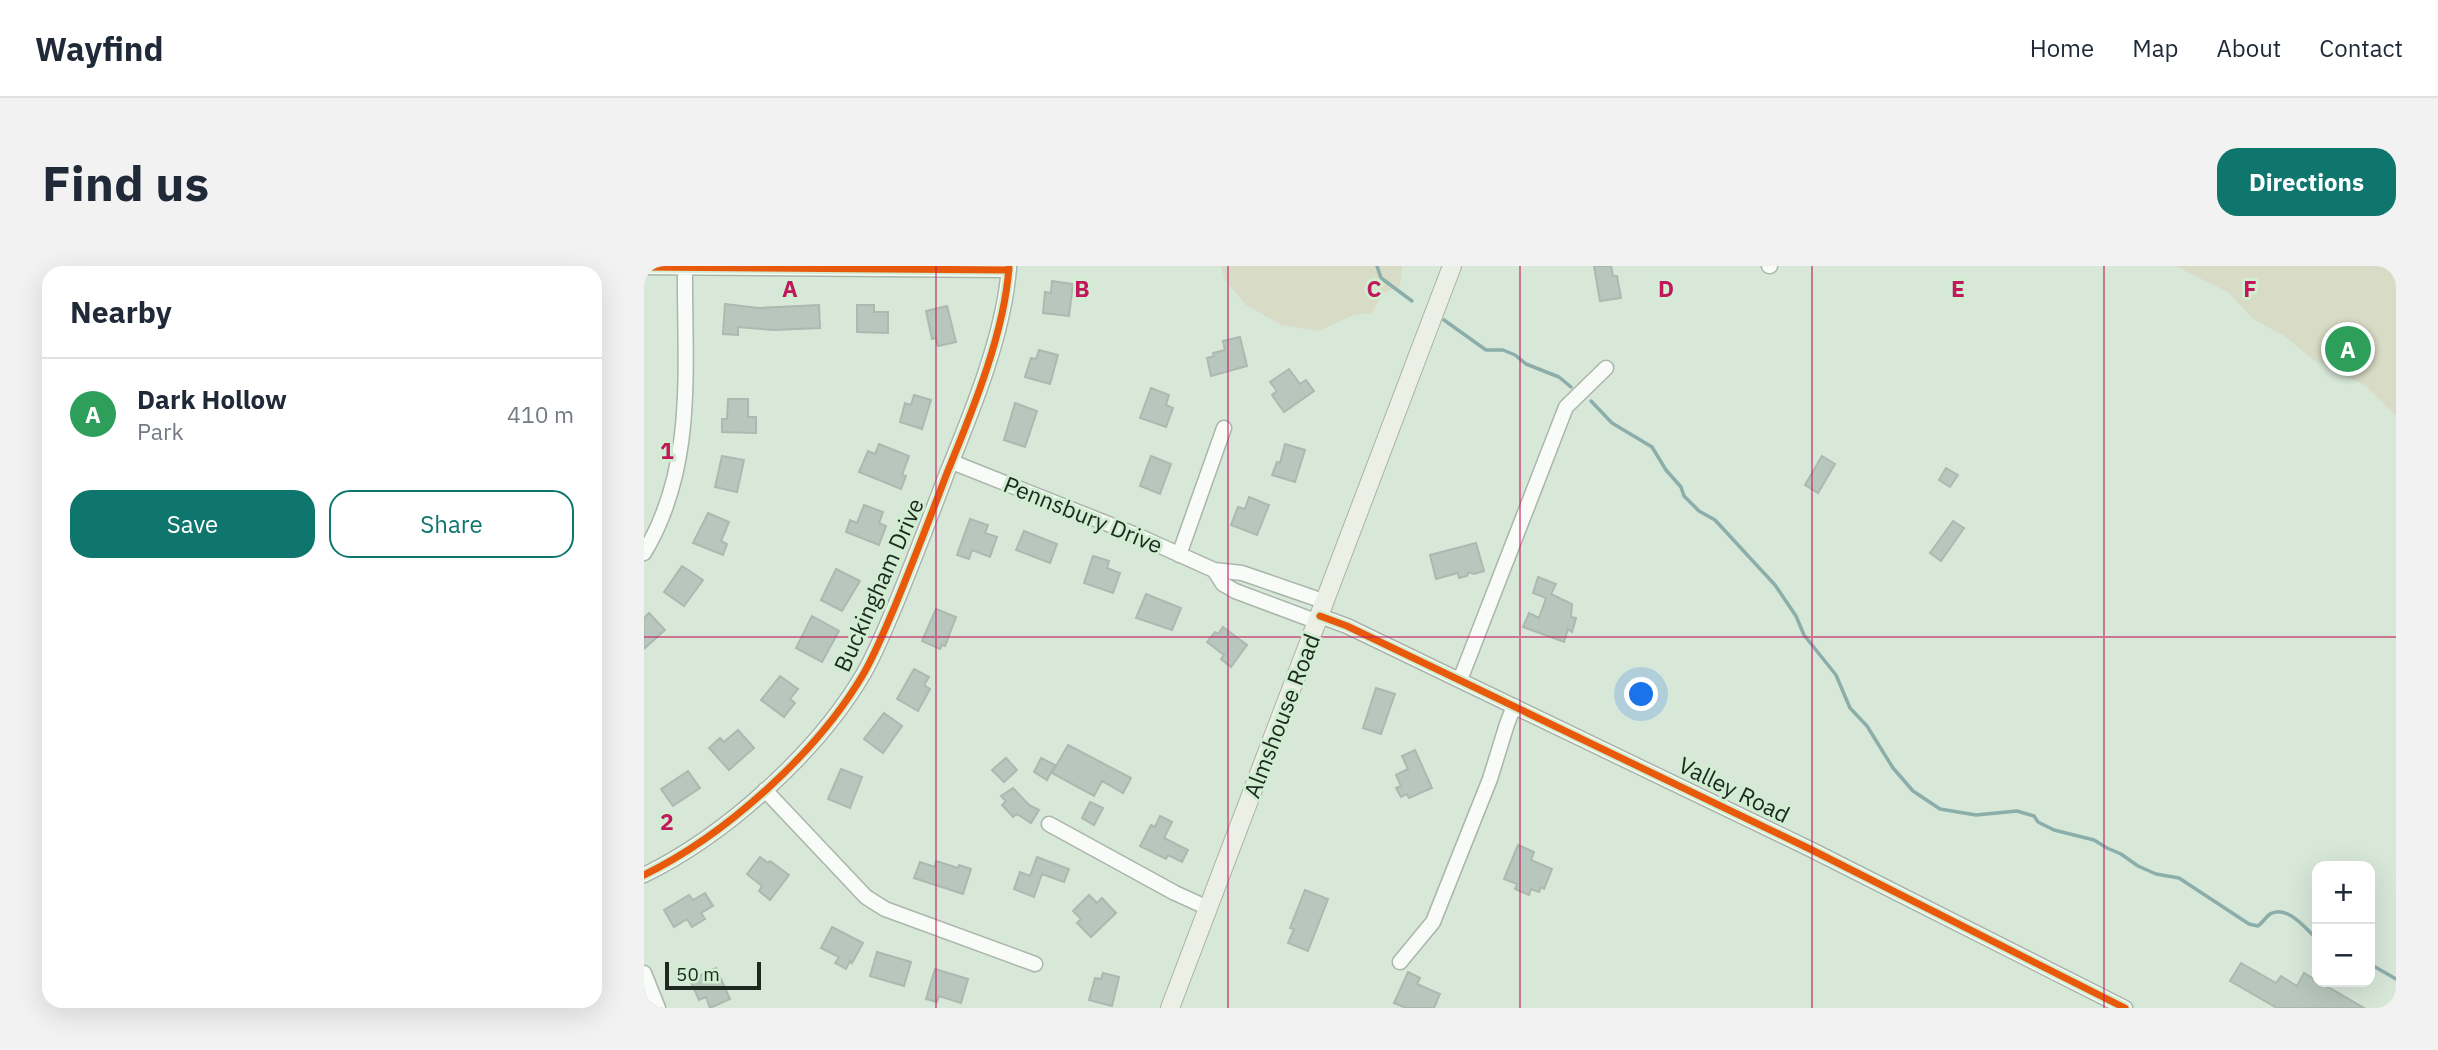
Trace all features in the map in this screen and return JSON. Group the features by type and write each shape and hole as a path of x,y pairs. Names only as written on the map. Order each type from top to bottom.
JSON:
{"main road":[{"name":"Almshouse Road","path":"1170,1008 1452,266"}],"street":[{"path":"644,267 1009,268"},
{"path":"644,552 666,508 677,474 683,442 685,267"},
{"name":"Buckingham Drive","path":"644,875 709,835 765,790 799,757 841,708 864,673 907,577 982,383 1004,303 1009,268"},
{"path":"1460,680 1566,407 1606,368"},
{"path":"1179,555 1224,428"},
{"name":"Pennsbury Drive","path":"952,461 1214,570 1242,573 1321,614"},
{"name":"Pennsbury Drive","path":"1214,570 1223,584 1235,591 1321,614"},
{"name":"Valley Road","path":"1321,614 1810,849 2115,1006"},
{"path":"1401,962 1433,922 1490,779 1514,706"},
{"path":"765,790 866,897 884,909 1035,964"},
{"path":"1049,824 1175,893 1208,908"},
{"path":"644,972 658,1008"}],"green space":[{"path":"1221,266 1402,266 1400,286 1384,293 1371,313 1354,315 1318,331 1281,325 1246,305 1225,280"},
{"path":"2175,266 2396,266 2396,416 2366,386 2315,361 2284,336 2252,318 2228,292"}],"building":[{"path":"1594,266 1611,266 1613,276 1617,276 1621,298 1600,301"},
{"path":"1052,281 1073,284 1069,316 1043,313 1045,292 1051,293"},
{"path":"725,304 758,308 819,305 820,328 773,330 738,327 738,335 723,334"},
{"path":"857,305 874,305 874,312 888,312 888,333 857,332"},
{"path":"947,306 956,342 938,346 936,338 932,339 926,311"},
{"path":"1240,337 1247,366 1211,376 1207,358 1214,356 1213,353 1225,350 1223,341"},
{"path":"1039,350 1058,355 1050,384 1025,377 1031,358 1036,359"},
{"path":"1289,369 1300,384 1306,380 1314,391 1284,412 1272,395 1277,391 1270,382"},
{"path":"1151,388 1169,395 1166,405 1173,408 1166,427 1140,418"},
{"path":"914,395 931,400 922,429 900,422 905,403 911,405"},
{"path":"728,399 748,399 748,417 756,417 756,433 722,432 722,419 727,419"},
{"path":"1015,403 1037,411 1025,447 1004,440"},
{"path":"879,444 909,456 902,475 906,476 901,489 859,472 868,451 875,454"},
{"path":"1285,444 1305,450 1295,482 1272,475 1277,462 1280,463"},
{"path":"722,456 744,460 737,492 715,487"},
{"path":"1151,456 1171,464 1160,494 1140,486"},
{"path":"1822,456 1835,464 1818,493 1805,485"},
{"path":"1946,468 1958,475 1950,487 1939,480"},
{"path":"1249,497 1269,505 1257,535 1231,525 1238,507 1245,509"},
{"path":"864,505 883,512 879,523 886,526 879,545 846,532 850,520 857,523"},
{"path":"708,513 729,522 721,541 727,544 723,555 693,543"},
{"path":"970,519 988,525 985,533 997,537 990,557 972,550 969,559 957,555"},
{"path":"1953,521 1964,528 1941,561 1930,553"},
{"path":"1024,531 1057,544 1050,563 1016,550"},
{"path":"1476,543 1484,571 1474,574 1469,572 1467,576 1459,578 1458,573 1436,579 1430,555"},
{"path":"1093,556 1109,561 1107,568 1120,573 1113,593 1084,583"},
{"path":"682,566 703,580 684,606 664,592"},
{"path":"836,569 860,581 842,611 821,600"},
{"path":"1538,577 1556,584 1551,594 1572,604 1571,617 1576,618 1572,632 1568,629 1564,642 1523,627 1529,613 1539,618 1546,598 1533,593"},
{"path":"1146,594 1181,608 1172,630 1136,618"},
{"path":"936,609 956,617 945,646 942,645 940,649 922,641"},
{"path":"649,613 665,630 644,649 644,618"},
{"path":"812,616 839,631 822,662 796,648"},
{"path":"1223,627 1247,645 1231,667 1221,659 1224,655 1207,642"},
{"path":"914,669 929,677 924,685 930,689 918,711 897,699"},
{"path":"780,676 798,689 790,699 795,703 784,717 761,700"},
{"path":"1376,688 1395,694 1381,734 1363,728"},
{"path":"884,713 902,726 883,753 864,739"},
{"path":"738,730 754,748 729,770 709,748 720,738 724,742"},
{"path":"1068,745 1131,778 1123,793 1102,781 1094,796 1052,773"},
{"path":"1415,750 1432,788 1409,798 1407,794 1401,797 1396,788 1401,786 1396,775 1408,769 1402,756"},
{"path":"1006,758 1017,770 1004,782 992,770"},
{"path":"1041,758 1055,765 1047,780 1034,772"},
{"path":"841,769 862,777 850,808 828,799"},
{"path":"688,771 700,788 673,806 661,789"},
{"path":"1013,788 1029,805 1039,810 1031,823 1017,814 1013,817 1002,805 1006,801 1001,796"},
{"path":"1090,802 1103,808 1094,825 1082,818"},
{"path":"1160,816 1172,822 1164,838 1188,850 1182,862 1168,855 1166,859 1140,846 1151,825 1155,827"},
{"path":"1518,845 1534,852 1531,860 1552,869 1544,889 1541,887 1539,892 1531,889 1529,895 1515,889 1517,884 1504,879"},
{"path":"760,857 789,875 770,900 759,891 762,886 747,874"},
{"path":"1037,857 1069,869 1064,882 1042,874 1034,897 1014,889 1020,872 1030,876"},
{"path":"936,861 971,869 963,894 914,878 920,862 935,867"},
{"path":"1305,890 1328,899 1308,951 1288,943 1294,929 1290,928"},
{"path":"705,893 713,906 701,913 705,919 692,927 687,919 674,927 664,910 689,895 693,900"},
{"path":"1089,895 1097,903 1102,898 1116,913 1091,937 1077,923 1081,919 1073,911"},
{"path":"832,927 863,943 846,969 835,963 839,957 821,948"},
{"path":"877,952 911,962 904,986 870,976"},
{"path":"2241,963 2276,983 2281,976 2297,986 2304,973 2312,978 2312,987 2328,987 2364,1008 2277,1008 2230,981"},
{"path":"716,968 730,999 710,1008 706,997 699,1000 690,980"},
{"path":"935,969 968,979 961,1003 939,996 937,1002 926,999"},
{"path":"1408,972 1420,978 1417,984 1440,994 1434,1008 1406,1008 1394,1003"},
{"path":"1103,973 1119,977 1112,1006 1089,1000 1095,978 1101,979"}],"waterway":[{"path":"1377,266 1381,278 1412,301"},
{"path":"1444,320 1486,350 1503,350 1515,355 1526,364 1559,377 1571,387"},
{"path":"1591,401 1612,423 1652,447 1666,470 1681,487 1684,496 1699,511 1715,520 1775,585 1796,616 1804,635 1836,675 1850,708 1867,726 1893,768 1913,791 1940,809 1976,815 2017,811 2034,816 2038,822 2054,830 2094,840 2156,874 2179,878 2249,924 2258,926 2270,914 2283,912 2296,919 2312,934"},
{"path":"2375,967 2396,979"}],"cycle path":[{"path":"644,875 706,838 768,789 822,732 864,673 895,606 977,398 1001,318 1009,266"},
{"path":"644,267 1009,270"},
{"path":"1320,616 1347,626 1810,849 2125,1008"}],"place":[{"name":"Dark Hollow","path":"2348,349"}]}
